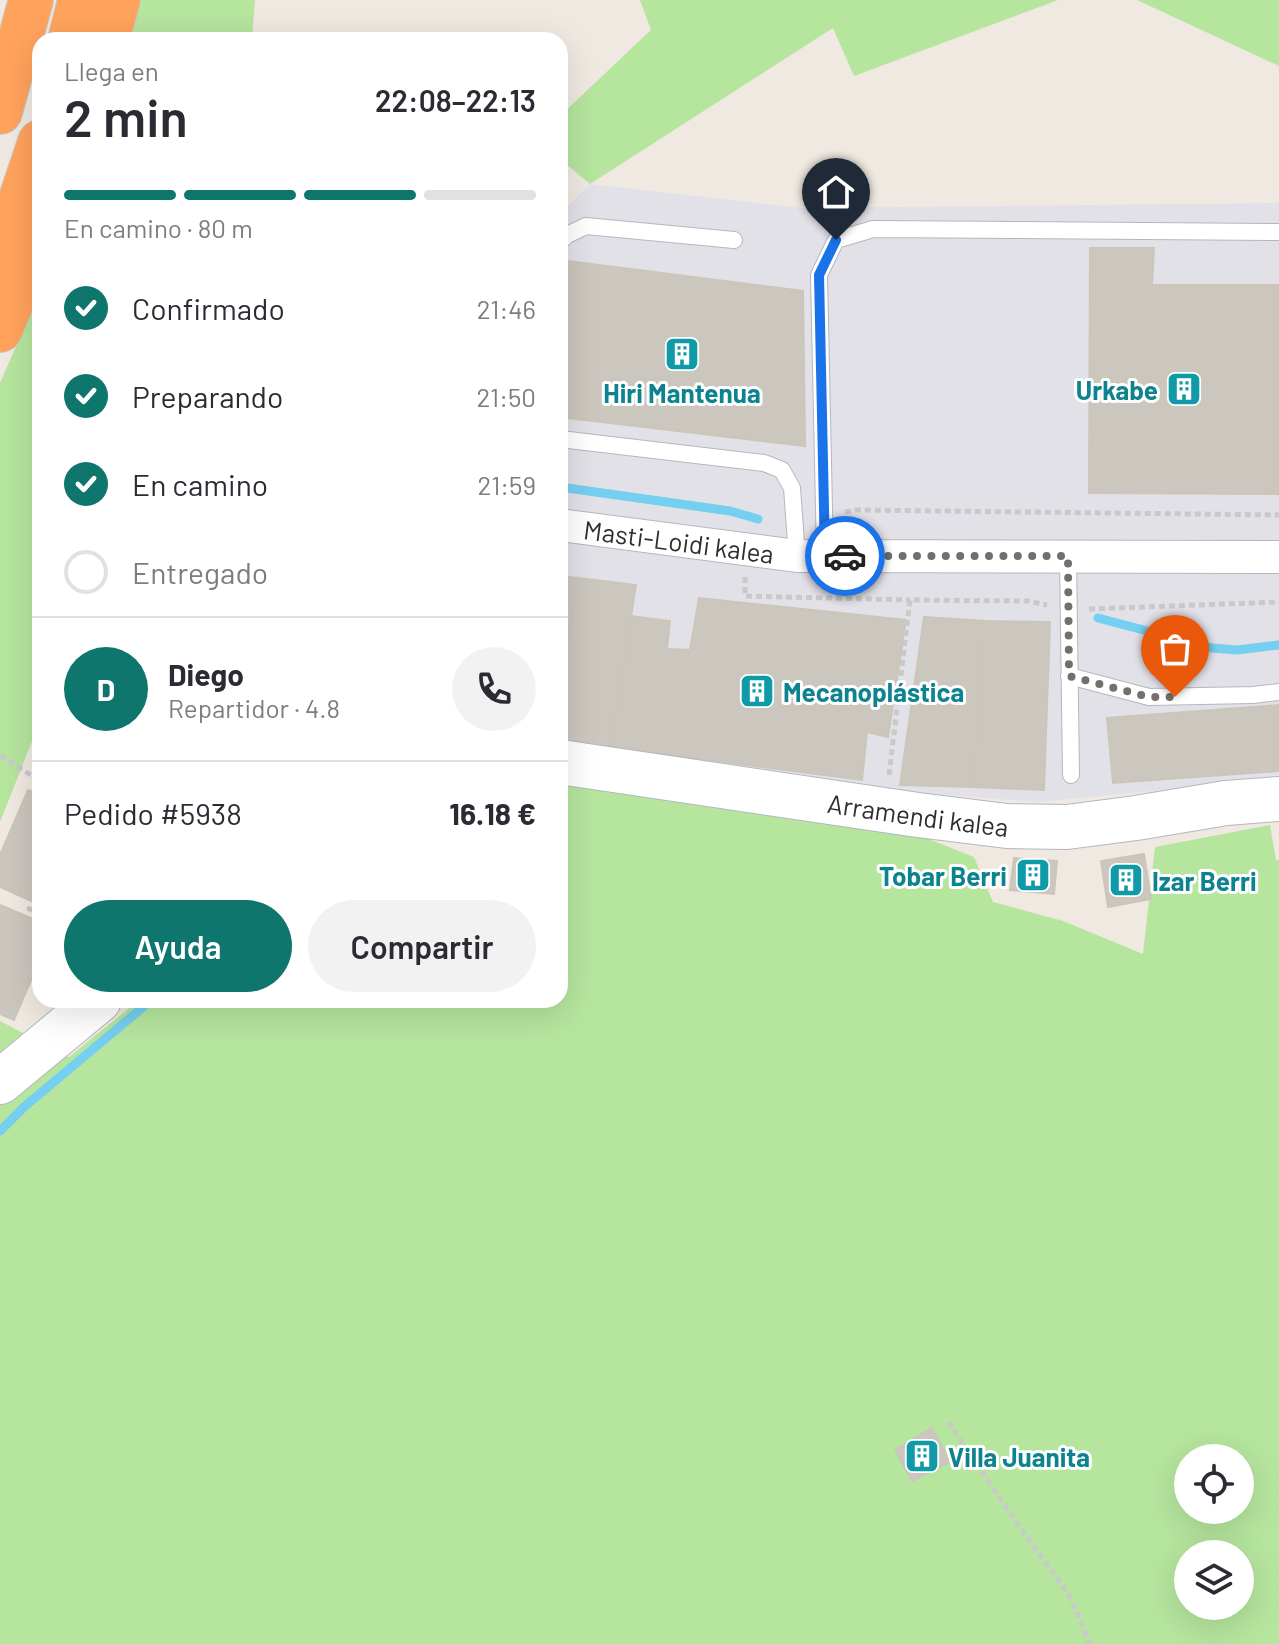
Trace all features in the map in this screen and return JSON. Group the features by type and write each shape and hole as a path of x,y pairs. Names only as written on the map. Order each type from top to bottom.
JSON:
{"highway":[{"path":"2,104 13,0"},
{"path":"2,104 31,0"},
{"path":"72,32 80,0"},
{"path":"109,32 118,0"},
{"path":"0,261 32,166"},
{"path":"0,330 32,255"}],"street":[{"name":"Masti-Loidi kalea","path":"568,526 811,556 1279,557"},
{"name":"Arramendi kalea","path":"568,763 1007,826 1067,827 1226,803 1279,799"},
{"path":"1,1080 89,1008"}],"lane":[{"path":"568,235 586,226 734,240"},
{"path":"811,556 819,275 836,240 873,229 1279,232"},
{"path":"568,440 764,463 782,470 792,488 811,556"},
{"path":"1068,556 1071,775"},
{"path":"1069,676 1149,697 1279,692"}],"path":[{"path":"889,777 910,600 1028,601 1068,609 1279,602"},
{"path":"0,756 32,776"},
{"path":"27,908 32,910"},
{"path":"948,1422 1069,1595 1090,1644"}],"shaded area":[{"path":"590,184 802,208 1279,203 1279,784 1174,789 1038,802 828,786 568,747 568,206"}],"green space":[{"path":"141,0 255,0 253,32 131,32"},
{"path":"640,0 1058,0 854,76 833,28 590,184 568,166 568,108 651,30"},
{"path":"1137,0 1279,0 1279,66"},
{"path":"32,309 32,741 0,822 0,383"},
{"path":"568,782 911,832 974,857 993,902 1063,921 1143,954 1155,847 1270,825 1276,860 1279,860 1279,1644 0,1644 0,1021 69,1057 129,1008 568,1008"}],"building":[{"name":"Urkabe","path":"1090,248 1154,248 1152,285 1279,285 1279,494 1089,493"},
{"name":"Hiri Mantenua","path":"568,261 803,291 805,446 568,418"},
{"path":"568,577 578,578 568,641"},
{"path":"578,578 636,585 610,747 568,742 568,641"},
{"name":"Mecanoplástica","path":"699,598 906,620 888,737 867,732 862,780 610,747 632,616 670,621 667,649 690,650"},
{"path":"924,617 985,621 973,787 900,785"},
{"path":"985,621 1050,622 1044,790 973,787"},
{"path":"1279,705 1279,771 1113,783 1107,718"},
{"path":"28,790 32,792 32,901 0,887 0,855"},
{"name":"Izar Berri","path":"1144,854 1151,899 1108,907 1101,861"},
{"name":"Tobar Berri","path":"1014,858 1057,861 1054,894 1010,890"},
{"path":"0,905 32,919 32,978 14,1020 0,1014"},
{"name":"Villa Juanita","path":"932,1428 950,1462 912,1481 895,1450"}],"waterway":[{"path":"568,488 730,511 758,519"},
{"path":"1098,618 1212,648 1237,650 1279,645"},
{"path":"0,1131 24,1107 142,1008"}],"way so far":[{"path":"845,556 1068,556 1069,676 1149,697 1175,697"}],"place":[{"name":"Hiri Mantenua","path":"682,354"},
{"name":"Urkabe","path":"1184,389"},
{"name":"Mecanoplástica","path":"757,691"},
{"name":"Tobar Berri","path":"1033,875"},
{"name":"Izar Berri","path":"1126,880"},
{"name":"Villa Juanita","path":"922,1456"}],"route":[{"path":"836,240 819,275 825,556 845,556"}]}
